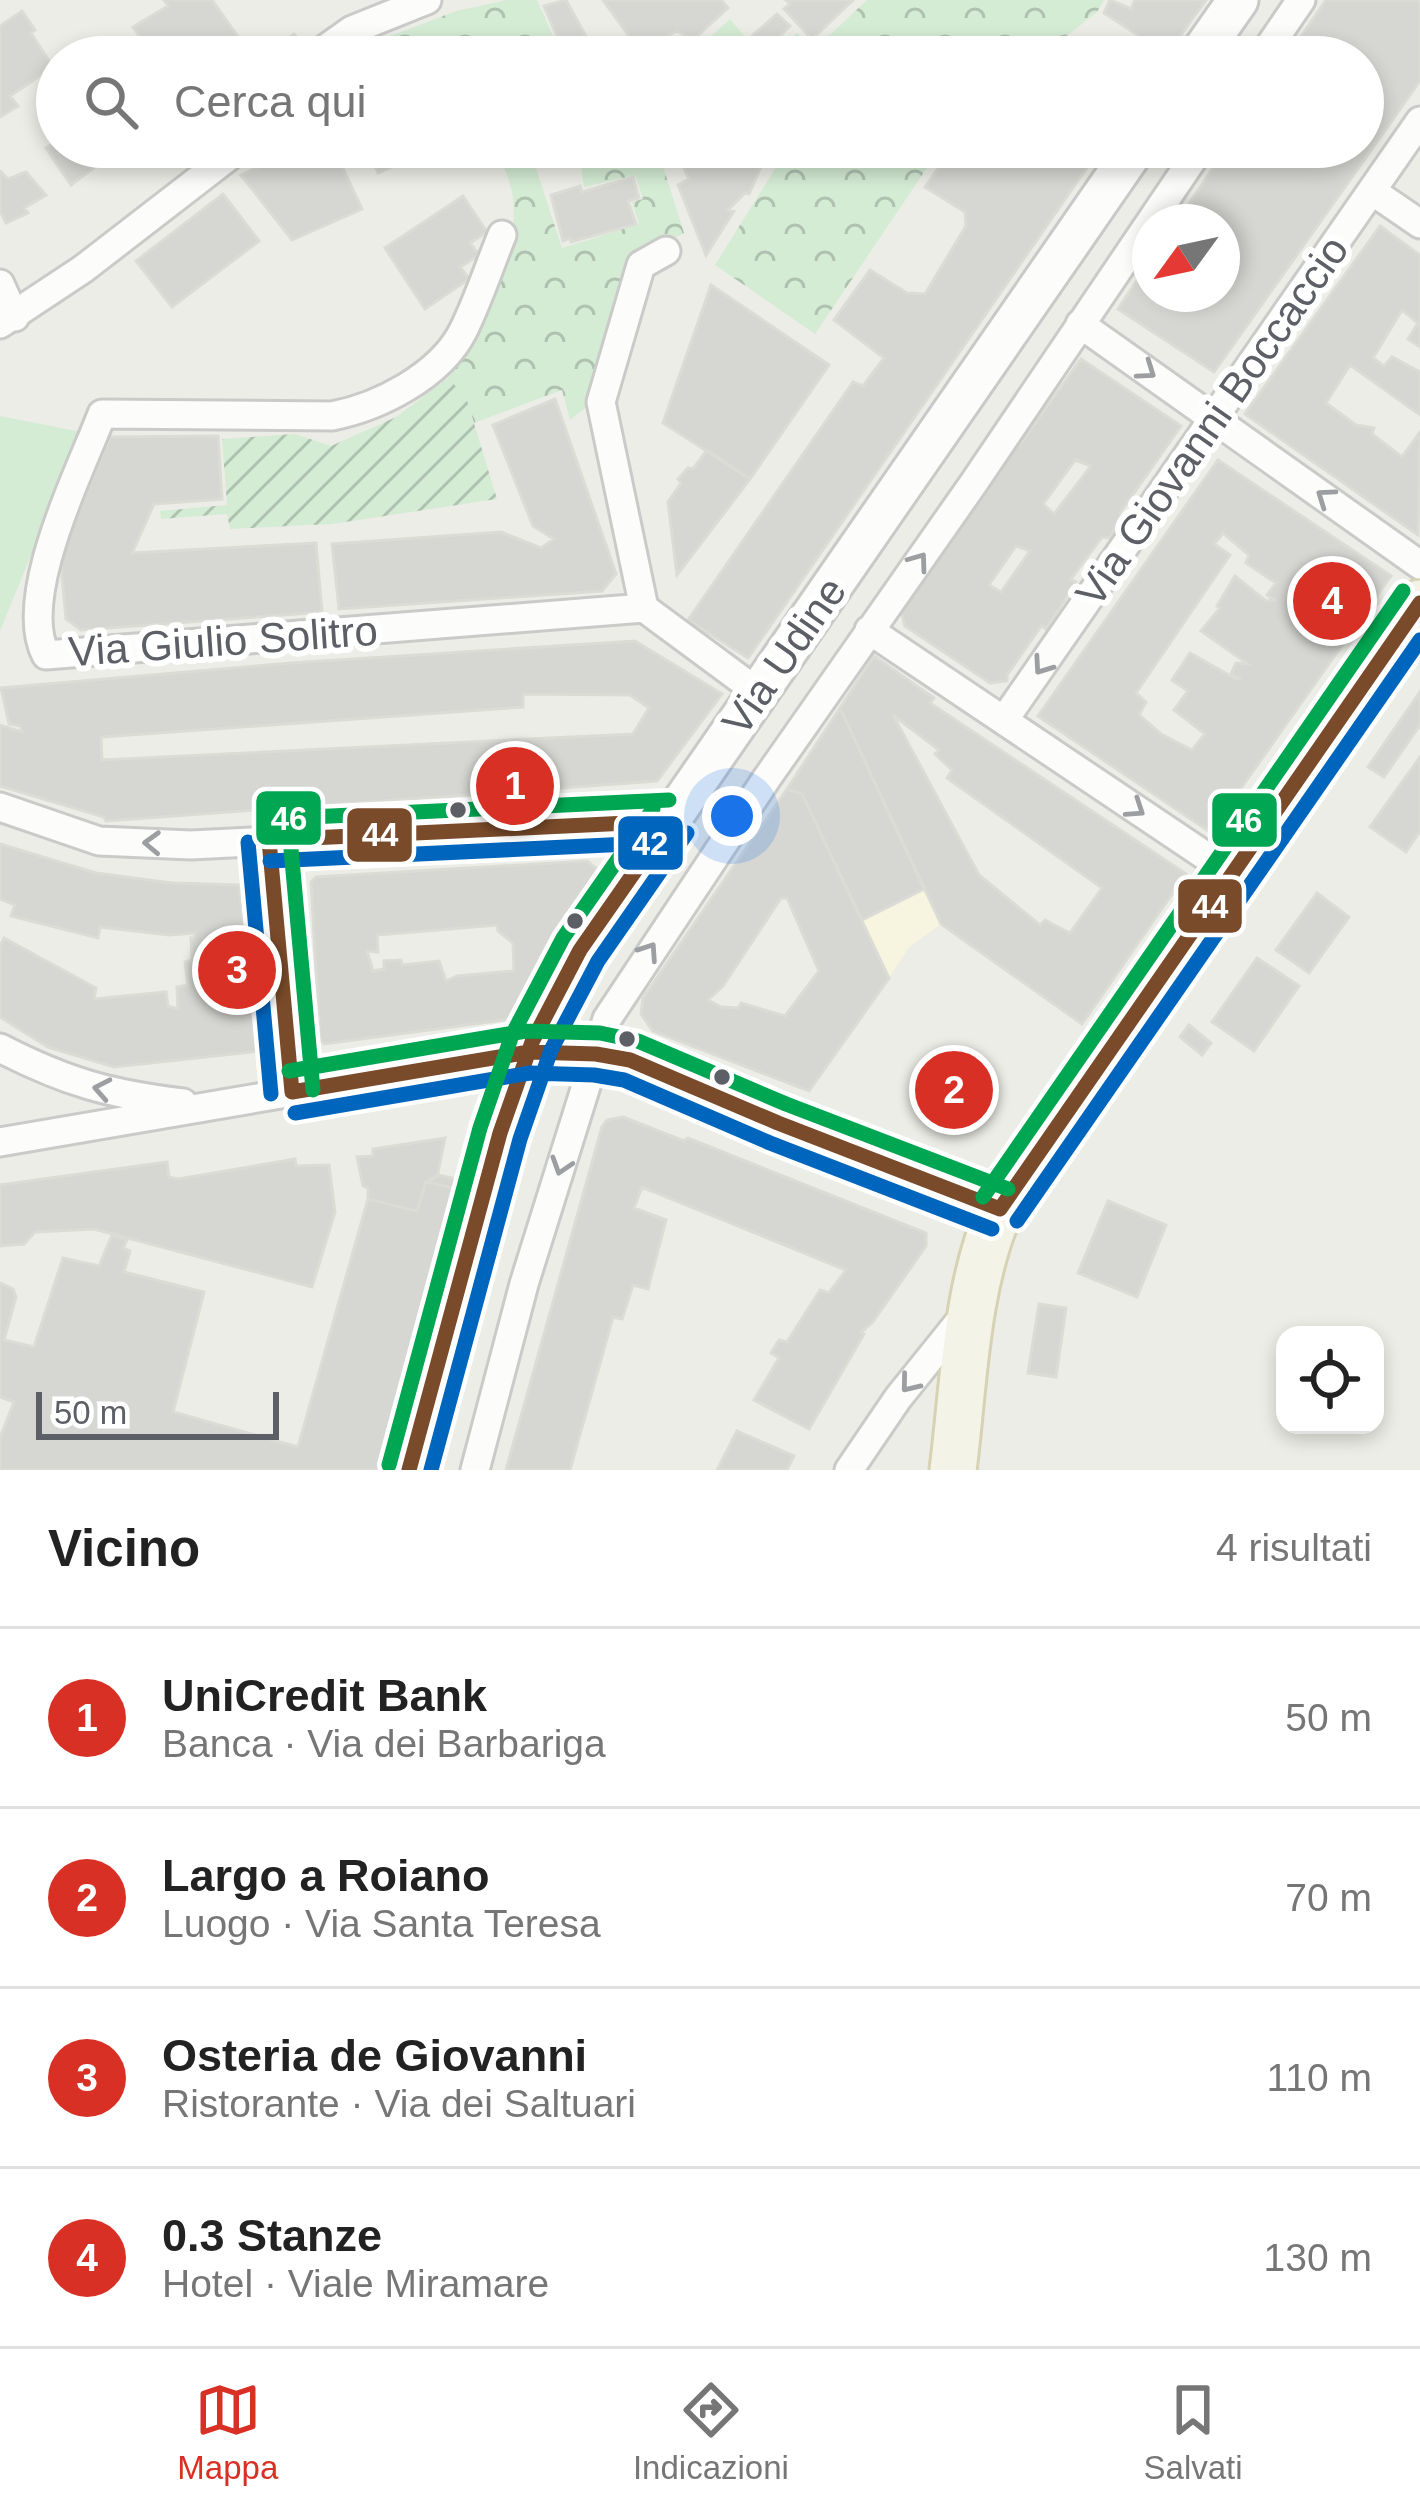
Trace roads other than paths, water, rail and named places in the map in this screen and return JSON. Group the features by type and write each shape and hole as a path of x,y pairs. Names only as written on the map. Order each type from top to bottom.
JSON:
{"main road":[{"path":"1213,36 1238,0"},
{"name":"Via Udine","path":"409,1470 500,1132 532,1042 580,950 1122,168"},
{"path":"953,1470 975,1303 989,1236 1000,1209 1420,604"}],"street":[{"path":"344,36 427,0"},
{"path":"1276,36 1301,0"},
{"name":"Via Giovanni Boccaccio","path":"1004,720 1420,122"},
{"path":"0,284 7,321 213,168"},
{"path":"475,1470 524,1284 608,1019 633,975 1187,168"},
{"path":"1372,191 1420,224"},
{"name":"Via Giulio Solitro","path":"502,235 461,335 442,359 359,411 332,416 102,414 44,568 36,634 46,655 644,608"},
{"path":"666,251 641,265 601,402 644,608 759,693"},
{"path":"1080,324 1420,565"},
{"path":"868,630 1234,875"},
{"path":"0,807 99,841 191,845 670,821"},
{"path":"269,840 292,1092"},
{"path":"0,1048 89,1088 211,1106"},
{"path":"557,1052 630,1060 1000,1209"},
{"path":"0,1142 503,1055"},
{"path":"849,1470 898,1398 975,1303"}],"place":[{"name":"0.3 Stanze","path":"1332,601"},
{"name":"UniCredit Bank","path":"515,786"},
{"name":"Osteria de Giovanni","path":"237,970"},
{"name":"Largo a Roiano","path":"954,1090"}]}
